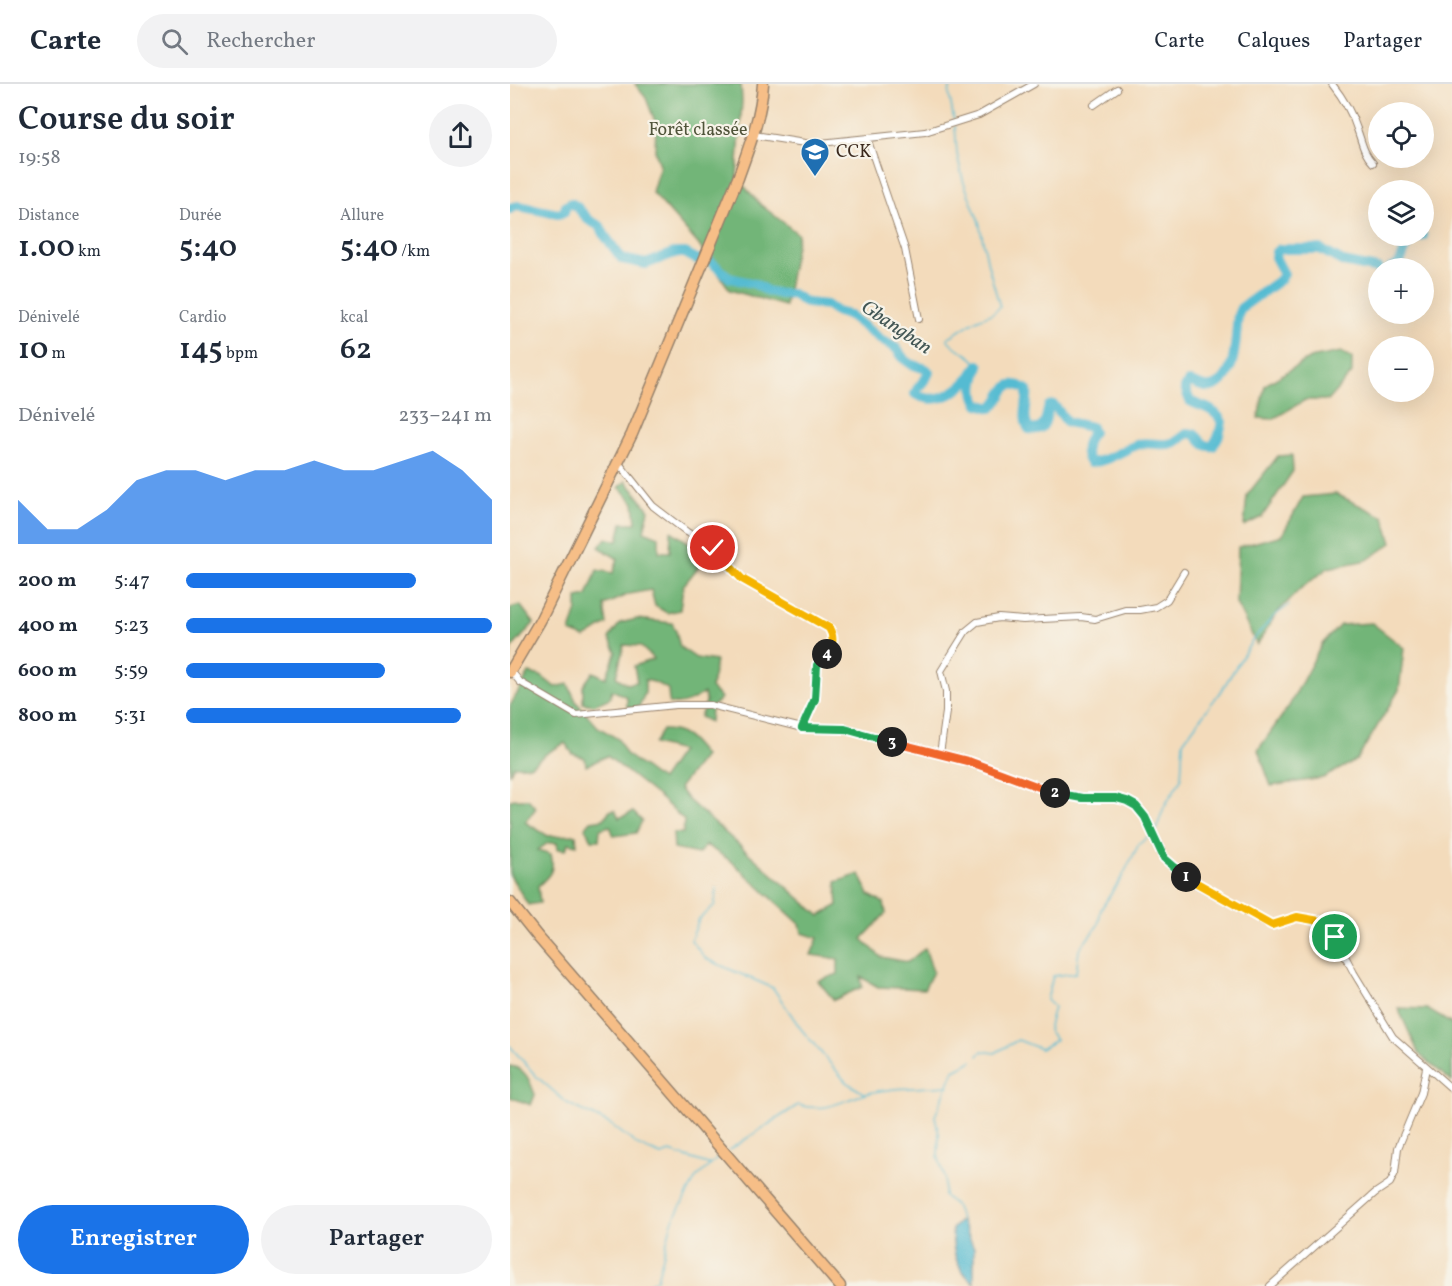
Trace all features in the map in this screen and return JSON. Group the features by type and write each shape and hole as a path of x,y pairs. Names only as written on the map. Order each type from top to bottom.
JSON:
{"highway":[{"path":"510,671 540,621 632,434 738,178 754,135 763,84"},
{"path":"510,902 538,938 840,1286"}],"street":[{"path":"754,135 811,144 925,132 979,115 1034,84"},
{"path":"1332,84 1344,99 1357,130 1360,144 1368,159"},
{"path":"1094,105 1117,89"},
{"path":"867,138 905,249 920,319"},
{"path":"617,462 653,506 687,532 713,548 742,579 829,628 833,634 833,644 829,653 817,665 815,699 802,728"},
{"path":"940,754 946,712 946,691 941,671 966,630 977,622 999,618 1023,620 1081,617 1095,619 1125,610 1156,607 1167,600 1184,573"},
{"path":"510,671 520,682 576,715 675,705 710,705 802,728 845,729 993,770 1052,792 1082,798 1127,801 1136,806 1145,817 1164,858 1188,880 1272,925 1297,917 1325,922 1393,1037 1452,1089"},
{"path":"1270,1286 1375,1193 1390,1183 1395,1173 1398,1148 1421,1093 1426,1068"}],"green space":[{"name":"Forêt classée","path":"635,84 741,84 737,178 761,205 798,234 785,306 730,290 698,244 652,192 660,165 655,151 656,124 646,98"},
{"path":"1341,352 1352,358 1352,373 1328,400 1305,400 1273,419 1258,418 1265,385 1310,358"},
{"path":"1292,455 1293,471 1262,517 1244,526 1247,495 1278,456"},
{"path":"626,481 649,510 644,531 659,537 659,552 670,552 671,531 708,555 683,586 680,610 667,613 655,606 651,590 629,594 604,605 607,624 585,638 570,632 577,610 577,598 587,596 597,570 613,573 618,559 599,547 606,538 618,541 622,523 636,523 634,503 619,487"},
{"path":"1336,494 1384,517 1392,543 1367,560 1328,568 1299,590 1276,614 1257,645 1236,603 1238,547 1282,535 1303,497"},
{"path":"520,605 534,623 511,649 510,661 510,608"},
{"path":"637,619 672,623 680,647 696,658 716,661 711,688 721,698 711,708 710,722 700,717 706,702 704,693 687,702 669,703 668,689 645,680 645,693 638,709 627,707 627,697 612,690 610,698 594,705 583,703 583,686 593,672 606,678 616,652 609,638 620,623","holes":["624,645 640,646 654,659 634,666 637,682 627,684 616,677"]},
{"path":"1372,623 1404,648 1399,690 1357,760 1323,778 1271,786 1258,750 1289,706 1322,644 1340,625"},
{"path":"529,673 541,676 555,687 568,684 577,703 598,727 618,739 627,755 661,780 681,751 654,744 662,730 676,731 686,737 704,756 679,788 687,799 820,916 838,905 836,882 860,874 869,895 884,903 886,913 862,939 881,957 908,962 925,948 933,972 924,989 878,987 861,977 862,987 834,1000 818,981 838,974 838,959 811,955 818,938 802,933 800,924 731,861 706,845 698,854 674,849 673,833 683,833 684,820 607,756 586,766 585,758 573,754 565,743 530,766 514,766 510,773 510,706"},
{"path":"528,799 536,808 525,822 548,836 576,835 577,845 568,843 566,850 558,849 557,843 548,843 538,850 551,854 552,865 548,876 538,886 540,903 528,905 510,875 510,800"},
{"path":"615,810 619,818 633,812 642,821 636,833 614,836 610,826 600,829 599,840 592,840 585,828 591,821 604,819 609,811"},
{"path":"1398,1008 1427,1009 1452,1024 1452,1082 1419,1054"},
{"path":"510,1066 520,1069 529,1080 535,1095 531,1105 510,1097"}],"water":[{"path":"961,1220 974,1248 974,1283 959,1265 954,1252 952,1229"}],"waterway":[{"path":"951,84 949,93 954,121"},
{"path":"955,126 957,154 963,180 979,222 1000,307 947,338 978,365"},
{"name":"Gbangban","path":"510,209 519,206 558,214 564,212 566,206 571,203 590,221 600,226 622,259 646,264 674,253 685,253 696,259 710,261 730,278 755,284 767,291 792,294 807,303 827,305 837,312 849,315 896,348 911,364 929,372 915,394 922,397 929,399 950,394 968,380 979,365 974,390 979,404 991,408 1008,386 1019,386 1027,390 1025,415 1029,429 1042,426 1049,406 1054,405 1067,422 1091,427 1093,432 1086,447 1086,455 1090,463 1109,458 1139,444 1174,442 1188,433 1194,434 1207,446 1213,446 1222,422 1212,411 1190,401 1185,388 1188,382 1211,387 1220,383 1226,376 1234,357 1238,315 1241,308 1281,279 1284,274 1275,257 1276,252 1280,249 1320,249 1343,262 1368,267"},
{"name":"Gbangban","path":"1401,258 1407,246"},
{"path":"1155,833 1164,807 1181,779 1183,742 1223,688 1252,641 1273,617 1289,605"},
{"path":"978,1056 982,1051 995,1053 1018,1040 1041,1049 1056,1040 1048,1030 1054,1007 1047,1000 1053,976 1076,973 1079,950 1098,925 1101,909 1122,877 1139,844 1150,836"},
{"path":"716,888 715,905 699,919 691,940 706,959 773,988 801,1029 846,1082 865,1094"},
{"path":"510,1046 536,1076 567,1103 610,1124 639,1146 661,1155 670,1152 711,1165"},
{"path":"961,1220 955,1205 944,1196 945,1178 938,1156 939,1134 935,1116 954,1070 972,1061"},
{"path":"729,1150 798,1105 826,1107 875,1092 949,1086"},
{"path":"646,1286 657,1279 672,1222 696,1178 720,1156"}],"place":[{"name":"CCK","path":"815,178"}],"route":[{"path":"713,548 742,579 821,623 833,634 833,644 829,653 817,665 815,699 802,728 845,729 971,762 1052,792 1082,798 1116,798 1127,801 1136,806 1145,817 1164,858 1188,880 1272,925 1297,917 1325,922 1335,937"}]}
